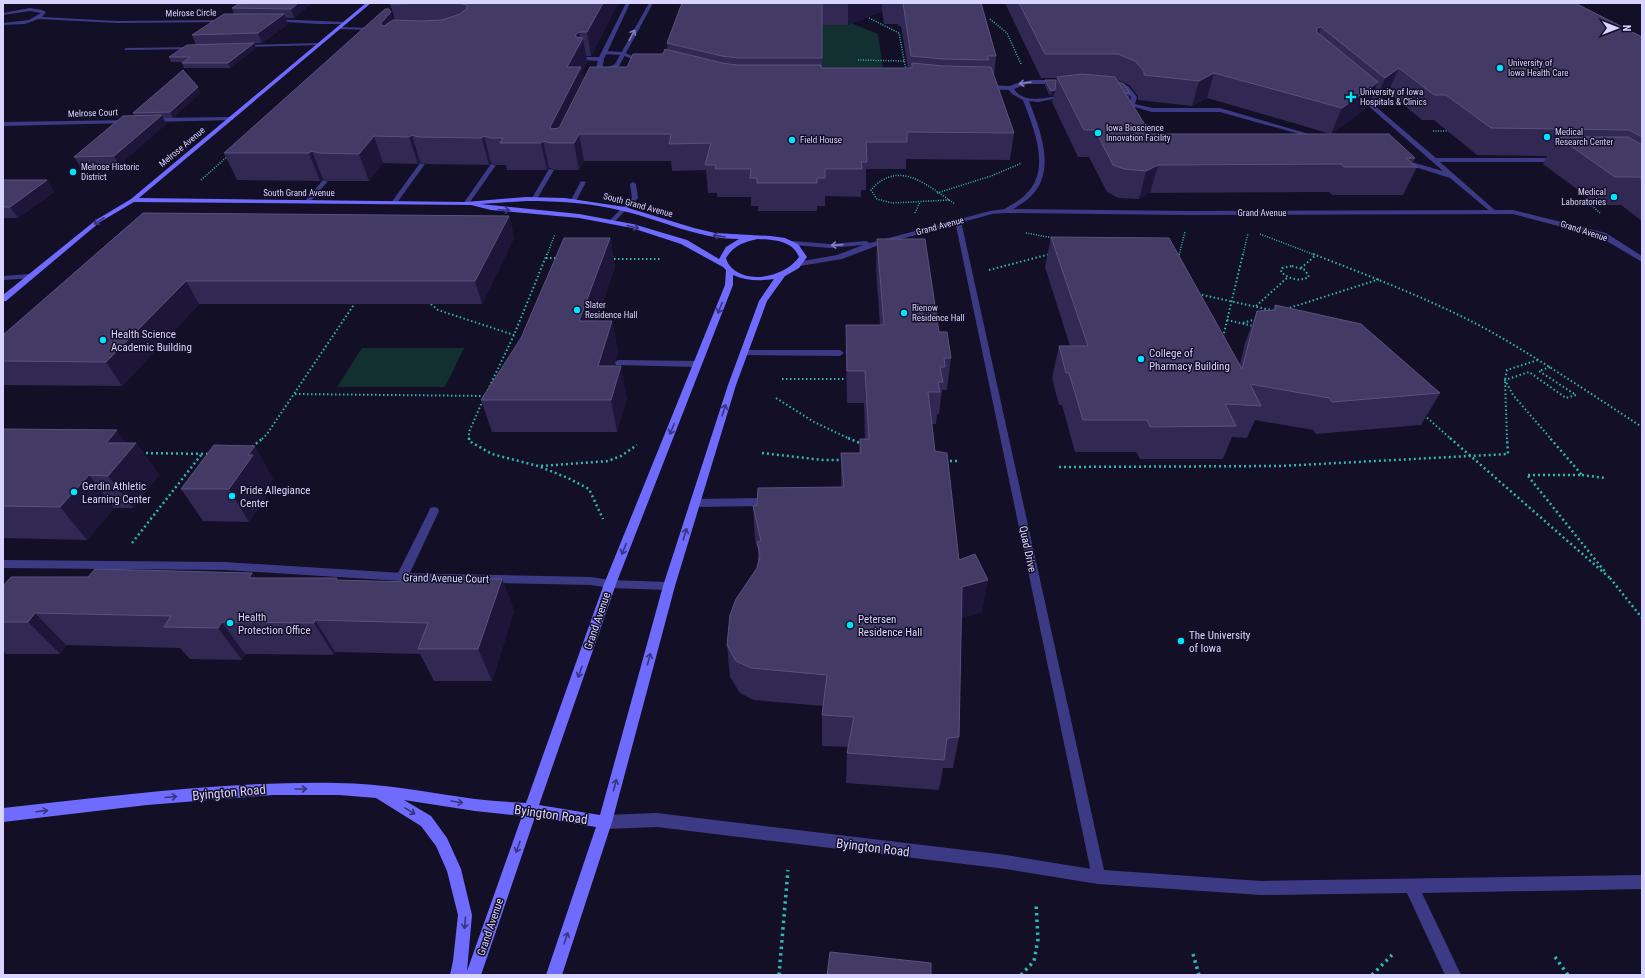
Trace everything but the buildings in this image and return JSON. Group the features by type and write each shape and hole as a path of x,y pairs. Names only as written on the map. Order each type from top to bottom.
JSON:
{"main road":[{"name":"Melrose Avenue","path":"3,299 98,221 132,200 369,3"},
{"name":"South Grand Avenue","path":"132,200 466,204 502,198 574,200 598,203 625,209 717,236 776,238 793,243"},
{"name":"South Grand Avenue","path":"466,204 496,210 576,216 611,222 661,234 684,242 703,251 726,268 750,278 781,276"},
{"name":"Grand Avenue","path":"473,975 610,584 729,285 726,268 722,258 727,248 736,243 758,237"},
{"path":"554,975 605,822 669,586 744,353 763,301 781,276 794,270 800,264 803,257 801,249 793,243"},
{"name":"Byington Road","path":"3,815 147,799 272,789 376,791 475,805 531,810 605,822"},
{"path":"376,791 426,821 442,843 445,853 454,869 465,915 461,961 458,975"}],"street":[{"path":"594,85 599,74 601,59 628,3"},
{"path":"599,74 617,65 651,3"},
{"path":"3,14 34,10 44,13 36,18"},
{"name":"Melrose Circle","path":"3,24 36,18 117,22 232,21"},
{"path":"271,20 318,24 345,23"},
{"path":"339,28 383,29"},
{"path":"234,46 320,44"},
{"path":"126,50 203,47"},
{"path":"604,53 623,54 650,64"},
{"path":"583,59 601,59"},
{"path":"976,87 1010,88 1017,84 1028,82 1067,82"},
{"path":"1106,82 1113,82 1126,87 1134,96 1132,104"},
{"path":"1010,88 1025,99 1038,100 1070,96"},
{"path":"1352,88 1494,212"},
{"path":"1005,211 1030,194 1040,175 1042,154 1037,131 1025,99"},
{"path":"1111,99 1152,110 1220,110 1320,138"},
{"path":"142,120 231,119"},
{"name":"Melrose Court","path":"3,124 134,121"},
{"path":"1394,160 1452,176"},
{"path":"1434,160 1566,160"},
{"path":"394,203 422,164"},
{"path":"466,204 493,165"},
{"path":"535,198 551,170"},
{"path":"307,202 325,181"},
{"path":"574,200 584,182"},
{"path":"611,222 635,198 633,184"},
{"name":"Grand Avenue","path":"800,264 839,257 876,243 958,221 1005,211 1186,213 1512,212 1603,235 1642,260"},
{"name":"Quad Drive","path":"958,221 1098,877"},
{"name":"Grand Avenue","path":"793,243 830,246 876,243"},
{"path":"3,278 30,276"},
{"path":"744,353 840,353"},
{"path":"619,363 698,364"},
{"path":"695,503 780,502"},
{"path":"402,577 434,511"},
{"name":"Grand Avenue Court","path":"3,564 224,566 402,577 591,581 610,584 669,586"},
{"name":"Byington Road","path":"605,822 657,820 1006,862 1098,877 1261,888 1642,882"},
{"path":"1411,886 1453,975"}],"path":[{"path":"869,18 899,33 906,73"},
{"path":"990,19 1007,33 1028,82"},
{"path":"858,60 904,61"},
{"path":"1428,132 1450,131"},
{"path":"197,184 233,152"},
{"path":"937,193 991,176 1042,154"},
{"path":"949,200 892,203 877,198 871,190 879,181 890,175 906,175 918,180 937,193 949,200 956,205"},
{"path":"1590,204 1601,213"},
{"path":"1177,263 1186,229"},
{"path":"1222,338 1249,229"},
{"path":"556,231 514,335 469,432 469,441 492,454 538,466 568,478 589,489 603,519"},
{"path":"1020,231 1056,239"},
{"path":"1257,232 1380,279 1466,319 1550,367 1570,382 1642,427"},
{"path":"969,275 1050,254"},
{"path":"1301,268 1316,255"},
{"path":"546,258 561,258"},
{"path":"606,259 660,259"},
{"path":"1292,266 1301,268 1308,272 1309,277 1300,280 1288,277 1281,272 1282,268 1292,266"},
{"path":"1256,306 1288,277"},
{"path":"1272,314 1380,279"},
{"path":"1195,293 1280,312"},
{"path":"248,450 257,444 267,434 355,303"},
{"path":"431,304 438,310 514,335"},
{"path":"1243,323 1258,318"},
{"path":"1227,320 1258,327"},
{"path":"1058,468 1281,466 1508,454 1505,380 1507,370 1538,360"},
{"path":"1505,380 1529,372 1566,398 1576,395 1539,371 1550,367"},
{"path":"782,379 844,379"},
{"path":"1505,380 1513,395 1582,475"},
{"path":"294,394 485,396"},
{"path":"776,398 814,422 866,446"},
{"path":"1419,410 1611,579"},
{"path":"538,466 608,461 621,456 637,445"},
{"path":"138,453 218,454"},
{"path":"762,453 823,460 847,460"},
{"path":"114,565 202,454"},
{"path":"938,461 960,461"},
{"path":"1605,478 1582,475 1528,475 1642,618"},
{"path":"779,975 788,870"},
{"path":"1021,975 1034,961 1038,939 1036,903"},
{"path":"1193,954 1199,975"},
{"path":"1372,975 1392,955"},
{"path":"1555,957 1568,975"}],"green space":[{"path":"851,23 878,34 884,75 822,74 785,25 848,25"},
{"path":"362,348 464,348 445,387 337,387"}],"place":[{"name":"University of Iowa Health Care","path":"1500,68"},
{"name":"University of Iowa Hospitals & Clinics","path":"1351,97"},
{"name":"Iowa Bioscience Innovation Facility","path":"1098,133"},
{"name":"Medical Research Center","path":"1547,137"},
{"name":"Field House","path":"792,140"},
{"name":"Melrose Historic District","path":"73,172"},
{"name":"Medical Laboratories","path":"1614,197"},
{"name":"Slater Residence Hall","path":"577,310"},
{"name":"Rienow Residence Hall","path":"904,313"},
{"name":"Health Science Academic Building","path":"103,340"},
{"name":"College of Pharmacy Building","path":"1141,359"},
{"name":"Gerdin Athletic Learning Center","path":"74,492"},
{"name":"Pride Allegiance Center","path":"232,496"},
{"name":"Health Protection Office","path":"230,623"},
{"name":"Petersen Residence Hall","path":"850,625"},
{"name":"The University of Iowa","path":"1181,641"}]}
